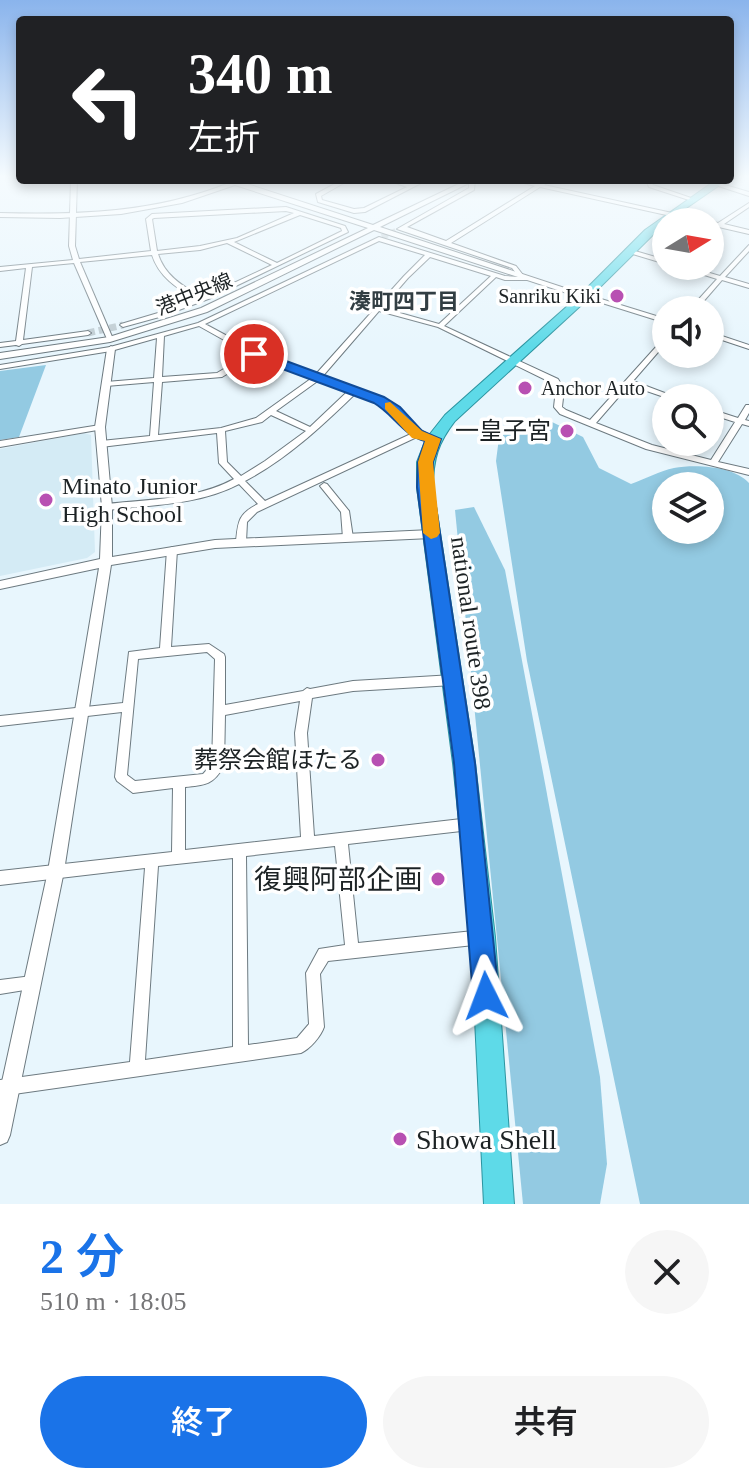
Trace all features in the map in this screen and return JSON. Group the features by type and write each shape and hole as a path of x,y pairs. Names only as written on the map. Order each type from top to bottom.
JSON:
{"highway":[{"path":"425,436 450,418 585,296 649,233"},
{"name":"national route 398","path":"425,436 431,534 453,680 483,937 499,1204"}],"street":[{"path":"0,1135 5,1087 56,871 106,562 107,507 100,427 110,344 77,262 72,233"},
{"path":"150,233 156,265 169,279 201,300"},
{"path":"0,269 152,254 229,242 251,233"},
{"path":"123,325 201,300 343,233"},
{"name":"港中央線","path":"0,356 110,344 204,310 362,233"},
{"path":"389,233 652,317"},
{"path":"413,233 514,267 520,275"},
{"path":"445,244 462,233"},
{"path":"0,367 110,344 161,337 200,324 380,238 495,275 531,279"},
{"path":"229,242 277,265"},
{"path":"724,274 749,247"},
{"path":"628,251 652,258"},
{"path":"101,444 221,430 251,423 271,412 317,378 429,255"},
{"path":"19,344 29,266"},
{"path":"440,326 495,275"},
{"path":"724,279 749,286"},
{"path":"704,296 718,280"},
{"path":"378,309 440,326 555,381 560,389 560,410 649,447 749,472"},
{"path":"200,324 254,354 395,410 425,436 254,510 243,521 241,542"},
{"path":"0,345 88,333"},
{"path":"154,438 161,337"},
{"path":"724,339 749,347"},
{"path":"106,384 219,375 254,354"},
{"path":"592,422 652,355"},
{"path":"628,382 652,390"},
{"path":"107,507 201,494 241,481 322,423 353,391"},
{"path":"714,461 744,422 749,407"},
{"path":"271,412 311,430"},
{"path":"724,416 744,422"},
{"path":"0,444 100,427"},
{"path":"221,430 223,463 264,505"},
{"path":"324,486 345,511 348,538"},
{"path":"0,585 172,550 241,542 431,534"},
{"path":"165,652 172,550"},
{"path":"209,648 220,657 218,766 206,779 133,787 121,777 126,707 133,655 209,648"},
{"path":"219,711 353,686 453,680"},
{"path":"307,693 301,733 308,842"},
{"path":"0,721 126,707"},
{"path":"178,857 179,783"},
{"path":"0,878 470,824"},
{"path":"341,840 352,950"},
{"path":"239,852 241,1052"},
{"path":"137,1068 152,862"},
{"path":"5,1087 301,1045 317,1027 313,973 324,954 483,937"},
{"path":"0,987 32,983"}],"shaded area":[{"path":"46,365 19,437 0,440 0,371"},
{"path":"552,422 583,437 599,468 631,484 652,476 652,544 724,544 724,472 661,472 693,466 714,468 734,473 749,483 749,1204 640,1204 527,661 496,461 499,438 507,431"},
{"name":"Minato Junior High School","path":"84,433 91,435 95,552 87,558 0,576 0,449"},
{"path":"474,507 505,570 600,1077 607,1164 600,1204 523,1204 455,510"}],"tunnel":[{"path":"382,237 391,233"},
{"path":"88,333 123,325"}],"slow traffic":[{"path":"390,406 417,434 433,439 425,462 431,533"}],"place":[{"name":"Sanriku Kiki","path":"617,296"},
{"name":"Anchor Auto","path":"525,388"},
{"name":"一皇子宮","path":"567,431"},
{"name":"Minato Junior High School","path":"46,500"},
{"name":"葬祭会館ほたる","path":"378,760"},
{"name":"復興阿部企画","path":"438,879"},
{"name":"Showa Shell","path":"400,1139"}],"district":[{"name":"湊町四丁目","path":"404,301"}],"route":[{"path":"254,354 379,400 395,410 417,434 433,439 425,462 425,487 464,763 483,937 486,996"}]}
